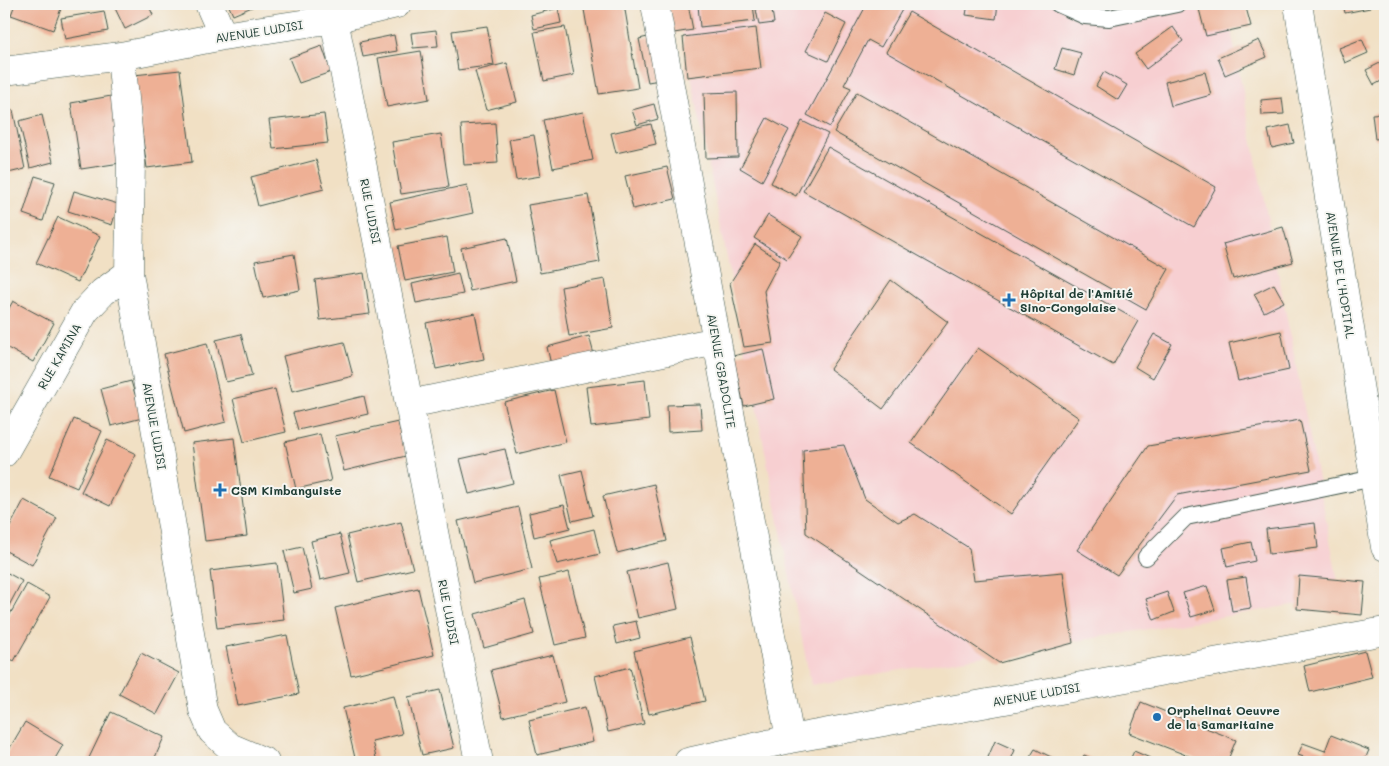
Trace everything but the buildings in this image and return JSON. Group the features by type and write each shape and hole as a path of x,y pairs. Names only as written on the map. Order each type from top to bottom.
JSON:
{"street":[{"path":"209,4 222,36"},
{"name":"AVENUE LUDISI","path":"4,71 121,56 222,36 332,11 397,4"},
{"name":"AVENUE GBADOLITE","path":"655,4 790,739"},
{"name":"AVENUE DE L'HOPITAL","path":"1298,4 1385,547"},
{"name":"RUE LUDISI","path":"332,11 479,762"},
{"name":"AVENUE LUDISI","path":"121,56 131,162 129,273 203,710 212,730 224,741 230,746 264,762"},
{"name":"RUE KAMINA","path":"4,453 85,311 103,292 129,273"},
{"path":"409,404 717,341"},
{"name":"AVENUE LUDISI","path":"688,762 790,739 1385,631"}],"lane":[{"path":"1058,4 1085,16 1109,18 1177,4"},
{"path":"1146,556 1186,517 1374,478"}],"shaded area":[{"name":"Hôpital de l'Amitié Sino-Congolaise","path":"677,4 1226,4 1341,597 811,685"}],"place":[{"name":"Hôpital de l'Amitié Sino-Congolaise","path":"1009,300"},
{"name":"CSM Kimbanguiste","path":"220,490"},
{"name":"Orphelinat Oeuvre de la Samaritaine","path":"1157,717"}]}
